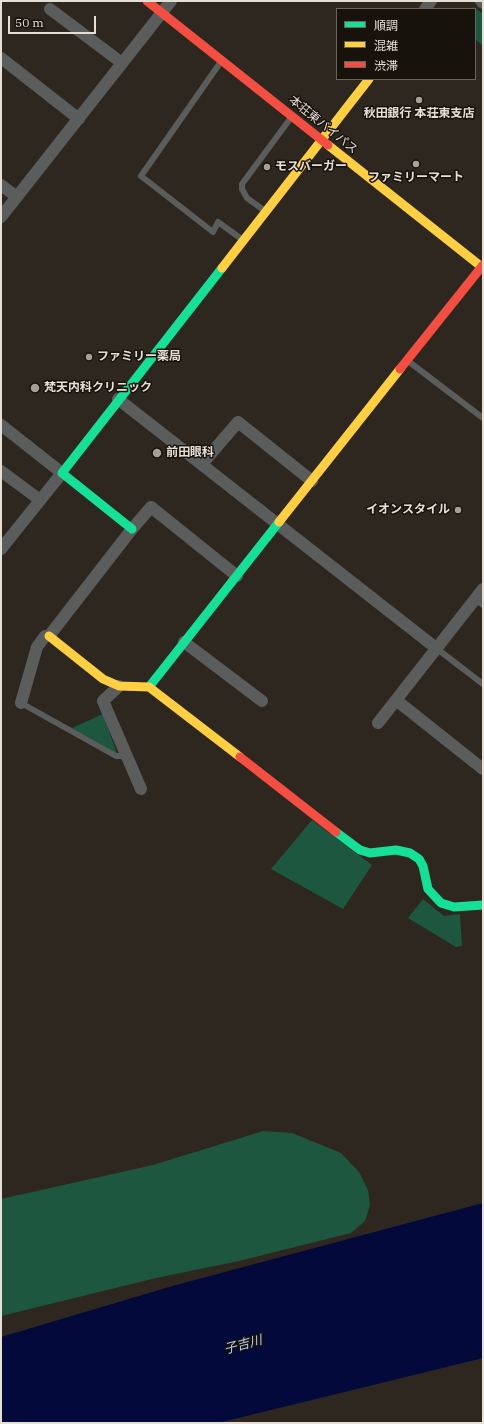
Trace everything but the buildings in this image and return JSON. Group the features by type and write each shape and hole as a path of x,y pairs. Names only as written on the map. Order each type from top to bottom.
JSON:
{"main road":[{"name":"本荘東バイパス","path":"147,1 482,267"},
{"path":"132,529 62,473 118,399 368,80"},
{"path":"148,687 482,267"},
{"path":"49,636 103,680 119,686 148,687 360,850 370,853 396,850 410,853 419,858 424,866 428,889 441,903 454,907 483,905"}],"street":[{"path":"1,217 171,1"},
{"path":"50,9 122,63"},
{"path":"1,58 79,119"},
{"path":"1,185 17,197"},
{"path":"118,399 436,648"},
{"path":"202,464 238,422 312,481"},
{"path":"1,425 62,473 1,549"},
{"path":"1,471 40,500"},
{"path":"21,703 37,647 45,636 49,636 132,529 151,507 237,576"},
{"path":"378,723 436,648 479,602 483,589"},
{"path":"184,642 262,702"},
{"path":"119,686 103,701 141,789"},
{"path":"396,700 483,769"}],"lane":[{"path":"222,60 141,176 212,232 218,222 243,240"},
{"path":"265,211 247,198 242,189 242,184 292,116"},
{"path":"407,361 483,418"},
{"path":"436,648 483,684"},
{"path":"21,703 116,756 126,756"}],"green space":[{"path":"476,9 483,14 483,46 476,40"},
{"path":"103,714 117,754 72,728"},
{"path":"312,820 372,865 343,909 271,869"},
{"path":"423,899 444,916 460,914 462,946 456,947 408,918"},
{"path":"263,1131 292,1133 341,1153 359,1172 368,1190 370,1205 365,1221 351,1233 239,1261 156,1278 1,1316 1,1199 153,1165"}],"water":[{"name":"子吉川","path":"483,1203 483,1358 218,1423 1,1423 1,1337 176,1285"}],"traffic: fast":[{"path":"132,529 62,473 222,268"},
{"path":"149,687 279,522"},
{"path":"336,832 360,850 370,853 396,850 410,853 419,859 423,866 428,889 441,903 454,907 483,905"}],"traffic: slow":[{"path":"222,268 368,80"},
{"path":"328,145 483,268"},
{"path":"279,522 400,369"},
{"path":"49,636 103,679 119,686 149,687 240,757"}],"traffic: jam":[{"path":"147,1 328,145"},
{"path":"400,369 483,265"},
{"path":"240,757 336,832"}],"place":[{"name":"秋田銀行 本荘東支店","path":"419,100"},
{"name":"ファミリーマート","path":"416,164"},
{"name":"モスバーガー","path":"267,167"},
{"name":"ファミリー薬局","path":"89,357"},
{"name":"梵天内科クリニック","path":"35,388"},
{"name":"前田眼科","path":"157,453"},
{"name":"イオンスタイル","path":"458,510"}]}
